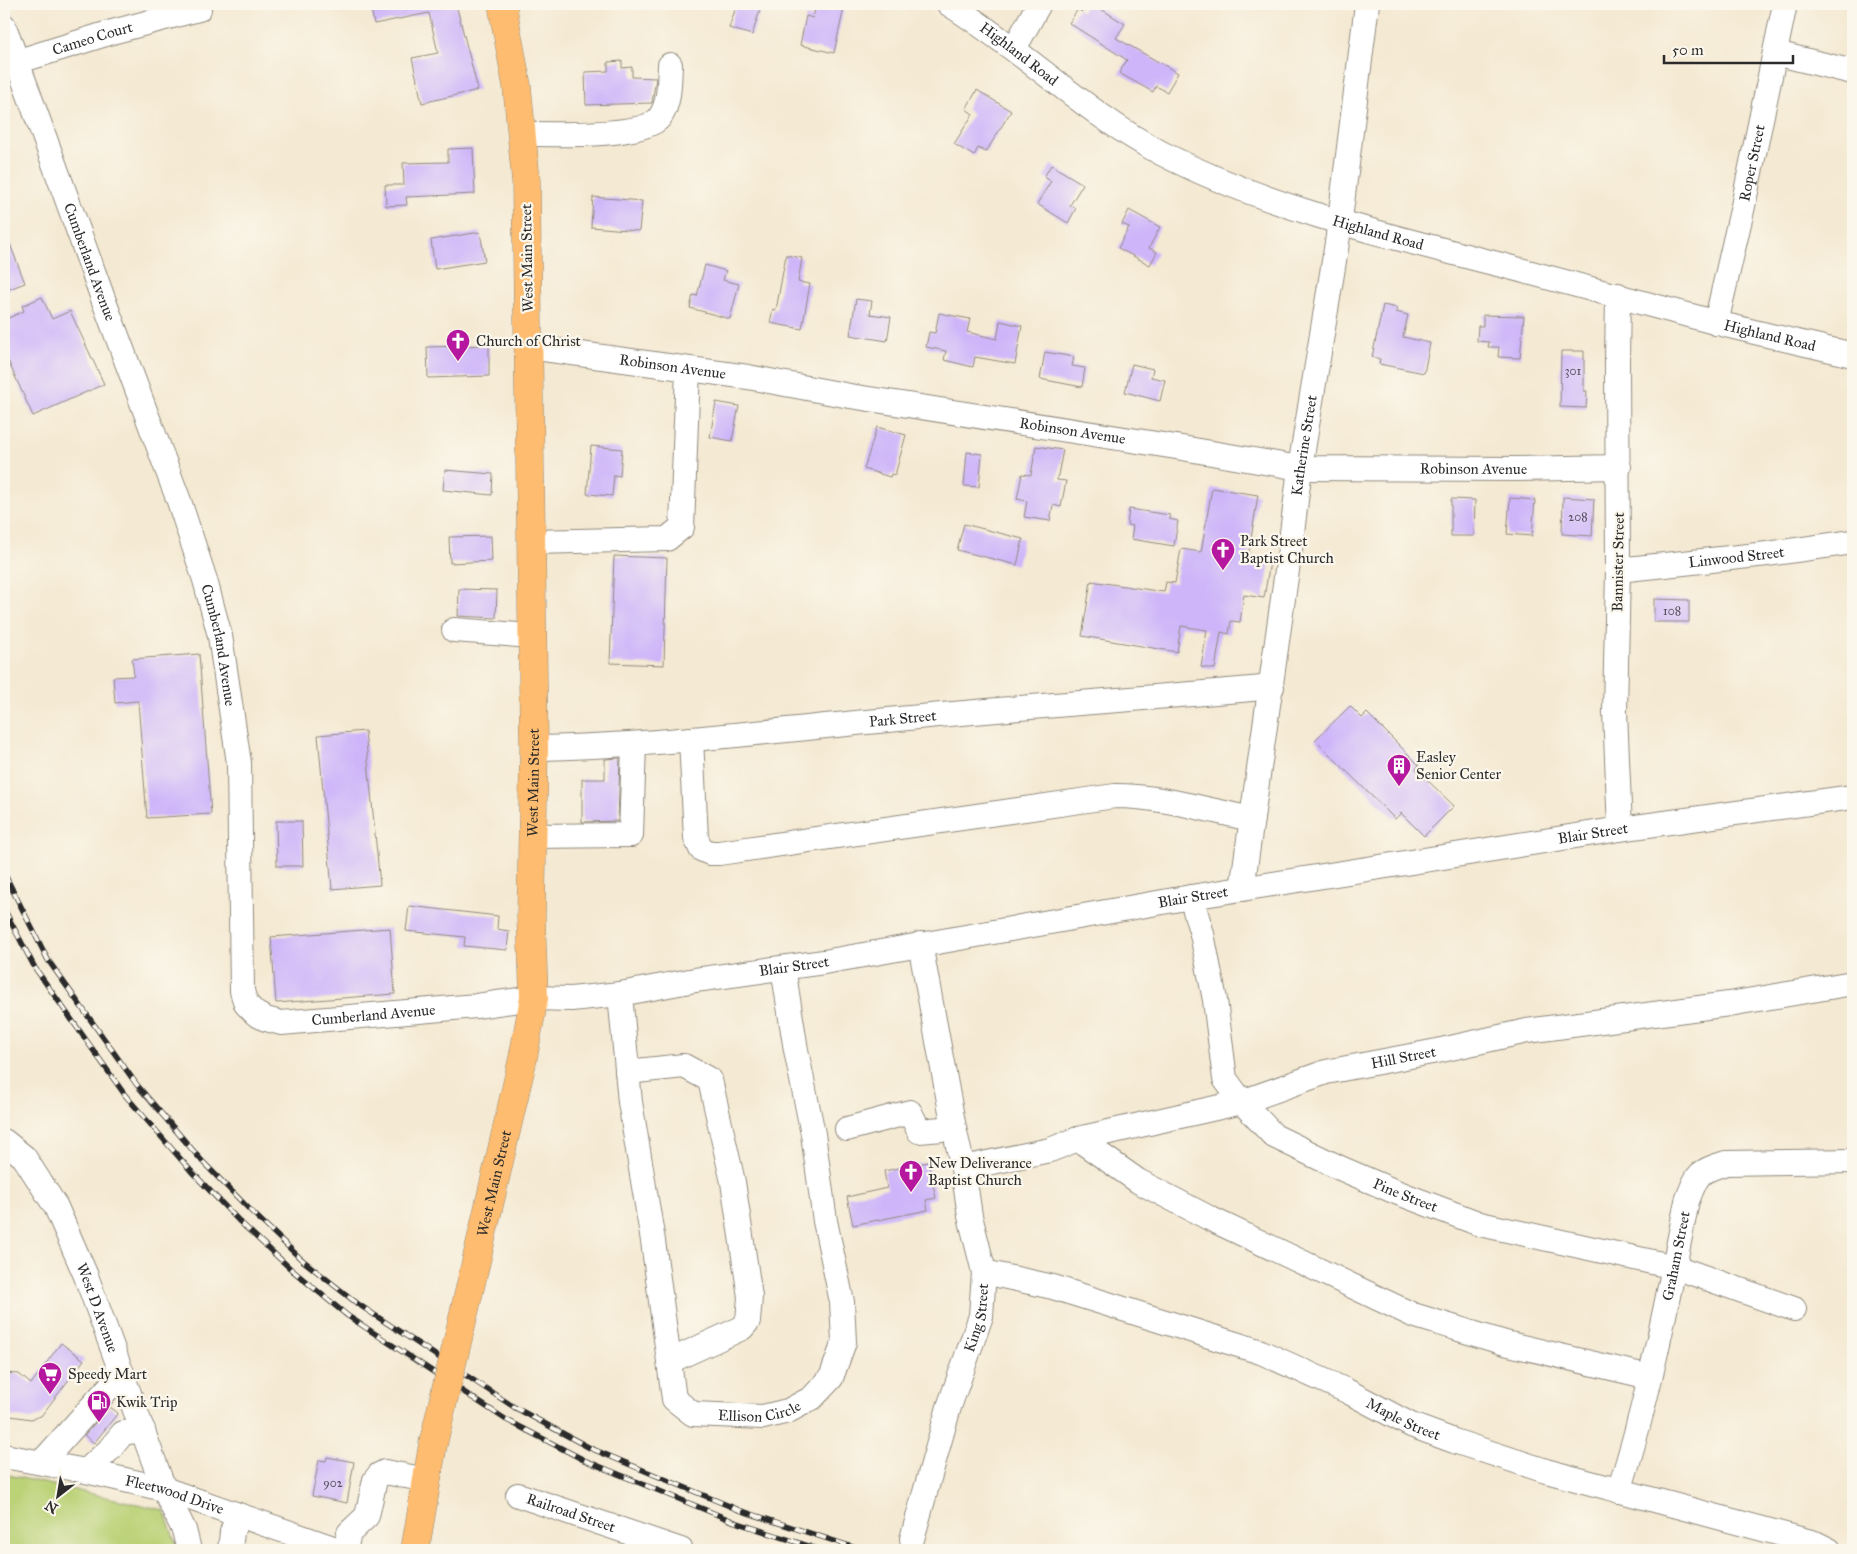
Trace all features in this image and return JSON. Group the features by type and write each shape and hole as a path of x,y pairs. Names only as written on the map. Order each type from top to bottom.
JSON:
{"main road":[{"name":"West Main Street","path":"415,1550 433,1444 523,1058 534,998 532,836 534,748 526,181 517,86 502,4"}],"street":[{"name":"Highland Road","path":"950,4 1014,49 1117,127 1163,153 1220,180 1275,201 1408,241 1618,295 1716,323 1853,355"},
{"path":"1014,49 1039,4"},
{"name":"Katherine Street","path":"1242,889 1272,687 1300,468 1339,221 1367,4"},
{"name":"Roper Street","path":"1716,323 1747,188 1785,4"},
{"name":"Cameo Court","path":"16,62 112,32 199,10"},
{"name":"Cumberland Avenue","path":"4,26 179,501 205,580 220,636 238,763 242,991 246,1004 266,1020 280,1024 476,1006 534,998"},
{"path":"1775,53 1853,72"},
{"path":"521,134 624,131 645,127 659,118 668,100 670,65"},
{"name":"Bannister Street","path":"1618,295 1618,570 1615,712 1620,829"},
{"name":"Robinson Avenue","path":"529,347 748,376 850,396 1166,445 1300,468 1517,469 1618,467"},
{"path":"531,542 667,539 682,527 688,369"},
{"name":"Linwood Street","path":"1618,570 1853,542"},
{"path":"454,630 532,636"},
{"name":"Park Street","path":"534,748 634,744 979,711 1272,687"},
{"path":"691,739 696,838 701,849 710,853 1115,796 1131,796 1165,801 1252,819"},
{"path":"532,836 631,835 634,744"},
{"name":"Blair Street","path":"534,998 571,999 620,994 695,980 783,968 1191,897 1620,829 1853,797"},
{"name":"Pine Street","path":"1191,897 1202,934 1215,1000 1225,1079 1242,1102 1274,1136 1340,1168 1396,1192 1480,1224 1674,1267 1794,1309"},
{"name":"King Street","path":"912,1539 949,1407 981,1316 984,1272 970,1216 963,1168 920,944"},
{"name":"Ellison Circle","path":"620,994 630,1102 653,1242 674,1400 693,1414 763,1417 788,1411 812,1398 830,1378 844,1342 842,1302 826,1221 813,1134 796,1050 783,968"},
{"name":"Hill Street","path":"963,1168 1050,1150 1078,1139 1242,1102 1326,1072 1437,1051 1527,1031 1729,1004 1853,983"},
{"path":"627,1072 684,1066 710,1080 733,1182 750,1297 748,1321 742,1328 670,1361"},
{"path":"847,1128 910,1112 920,1131 954,1128"},
{"path":"1078,1139 1138,1181 1209,1218 1413,1315 1506,1343 1650,1377"},
{"name":"West D Avenue","path":"4,1141 24,1157 56,1207 86,1276 164,1489 184,1530 189,1550"},
{"name":"Graham Street","path":"1619,1491 1632,1452 1650,1377 1687,1201 1697,1177 1706,1169 1726,1164 1853,1161"},
{"name":"Maple Street","path":"984,1272 1053,1287 1262,1352 1411,1425 1454,1441 1546,1471 1815,1542 1829,1550"},
{"path":"42,1462 122,1373"},
{"path":"86,1471 109,1450 123,1433 143,1430"},
{"name":"Fleetwood Drive","path":"4,1456 86,1471 164,1489 339,1550"},
{"path":"345,1550 349,1533 366,1516 375,1480 379,1475 385,1472 427,1480"},
{"name":"Railroad Street","path":"518,1495 681,1550"},
{"path":"230,1550 232,1532 238,1515"}],"green space":[{"path":"4,1474 164,1510 178,1550 4,1550"}],"building":[{"path":"370,4 456,4 478,90 422,103 412,58 438,53 429,13 374,24"},
{"path":"737,4 762,4 752,35 729,28"},
{"path":"816,4 844,8 834,53 800,45 806,16 813,18"},
{"path":"1087,4 1093,4 1125,24 1116,38 1178,73 1167,92 1156,86 1153,92 1119,73 1127,60 1069,23 1078,9 1082,12"},
{"path":"622,61 622,68 632,67 632,77 656,78 652,103 586,105 585,72 608,71 608,62"},
{"path":"977,90 1011,111 986,152 978,148 974,156 954,144 973,114 966,109"},
{"path":"473,148 475,194 406,197 407,205 386,206 385,185 404,185 403,163 448,162 448,149"},
{"path":"1051,165 1083,184 1070,205 1076,208 1068,223 1037,204 1051,181 1044,177"},
{"path":"593,197 642,201 639,231 591,227"},
{"path":"1129,210 1160,227 1149,248 1157,252 1150,265 1118,248 1129,227 1122,224"},
{"path":"4,231 25,283 4,291"},
{"path":"480,232 485,261 435,269 431,240"},
{"path":"786,255 802,258 798,282 810,284 802,329 770,323 773,309 776,310"},
{"path":"705,265 726,271 723,280 739,284 730,319 690,308 693,295 697,296"},
{"path":"42,297 52,319 70,311 104,384 33,416 4,352 4,320 24,311 22,306"},
{"path":"856,299 872,301 870,314 891,317 887,341 850,335"},
{"path":"1383,305 1397,308 1396,312 1408,315 1403,337 1430,343 1424,373 1379,364 1380,359 1372,357"},
{"path":"939,313 970,319 967,332 997,339 1000,321 1022,326 1015,364 975,357 973,367 944,360 946,351 926,347 929,332 935,333"},
{"path":"1483,315 1524,316 1520,358 1498,357 1499,347 1488,347 1489,342 1477,341 1478,326 1483,326"},
{"name":"Church of Christ","path":"489,345 489,376 428,378 427,347"},
{"path":"1561,351 1584,351 1584,391 1587,391 1586,408 1560,407"},
{"path":"1045,352 1074,357 1072,366 1085,368 1082,387 1040,379"},
{"path":"1132,364 1153,369 1151,377 1165,380 1160,401 1125,392"},
{"path":"716,402 739,406 732,441 710,437"},
{"path":"877,427 906,435 895,475 891,474 890,477 864,469"},
{"path":"591,446 622,449 620,476 614,475 612,496 587,494"},
{"path":"1036,446 1063,450 1057,480 1066,481 1061,507 1053,505 1050,521 1024,517 1027,501 1017,499 1022,474 1031,475"},
{"path":"967,452 982,454 979,487 964,486"},
{"path":"445,470 493,474 492,495 443,490"},
{"name":"Park Street Baptist Church","path":"1212,488 1258,495 1248,558 1270,562 1264,598 1244,595 1240,622 1231,621 1229,634 1221,632 1215,669 1201,667 1207,630 1181,626 1177,652 1082,636 1091,581 1164,592 1166,582 1175,583 1181,549 1201,552"},
{"path":"1563,497 1594,499 1592,536 1562,534"},
{"path":"1510,498 1535,500 1532,536 1507,534"},
{"path":"1451,499 1475,500 1474,536 1451,536"},
{"path":"1129,509 1170,515 1169,519 1178,521 1174,546 1131,539 1133,526 1127,525"},
{"path":"964,524 1023,539 1017,565 957,550"},
{"path":"491,536 492,561 450,563 449,537"},
{"path":"614,556 667,558 664,665 610,663"},
{"path":"459,589 497,590 496,618 458,616"},
{"path":"1654,599 1689,600 1689,622 1654,622"},
{"path":"199,654 211,814 147,818 138,701 115,703 113,677 134,676 132,659"},
{"name":"Easley Senior Center","path":"1350,706 1362,718 1367,713 1419,765 1416,769 1454,806 1424,836 1401,813 1395,819 1315,740"},
{"path":"365,731 380,885 332,889 318,735"},
{"path":"620,758 618,821 582,822 582,779 605,779 605,759"},
{"path":"276,821 302,821 303,866 277,866"},
{"path":"409,906 498,916 497,929 509,931 507,950 464,946 465,937 406,931"},
{"path":"390,928 395,994 276,1003 271,937"},
{"name":"New Deliverance Baptist Church","path":"928,1162 936,1198 926,1200 928,1210 853,1225 847,1197 887,1188 884,1171"},
{"path":"61,1343 84,1360 41,1416 31,1419 4,1415 4,1373 19,1374 31,1384"},
{"name":"Kwik Trip","path":"110,1407 118,1413 94,1443 84,1435"},
{"path":"327,1457 354,1462 347,1503 312,1496 319,1460 326,1461"}],"railway":[{"path":"4,873 48,960 137,1085 202,1161 251,1211 301,1259 358,1304 514,1407 590,1448 739,1510 862,1550"},
{"path":"4,909 35,968 125,1095 191,1171 240,1222 292,1270 348,1316 505,1419 584,1460 735,1522 821,1550"}],"place":[{"name":"Church of Christ","path":"458,362"},
{"name":"Park Street Baptist Church","path":"1223,571"},
{"name":"Easley Senior Center","path":"1399,787"},
{"name":"New Deliverance Baptist Church","path":"911,1193"},
{"name":"Speedy Mart","path":"50,1395"},
{"name":"Kwik Trip","path":"99,1423"}]}
